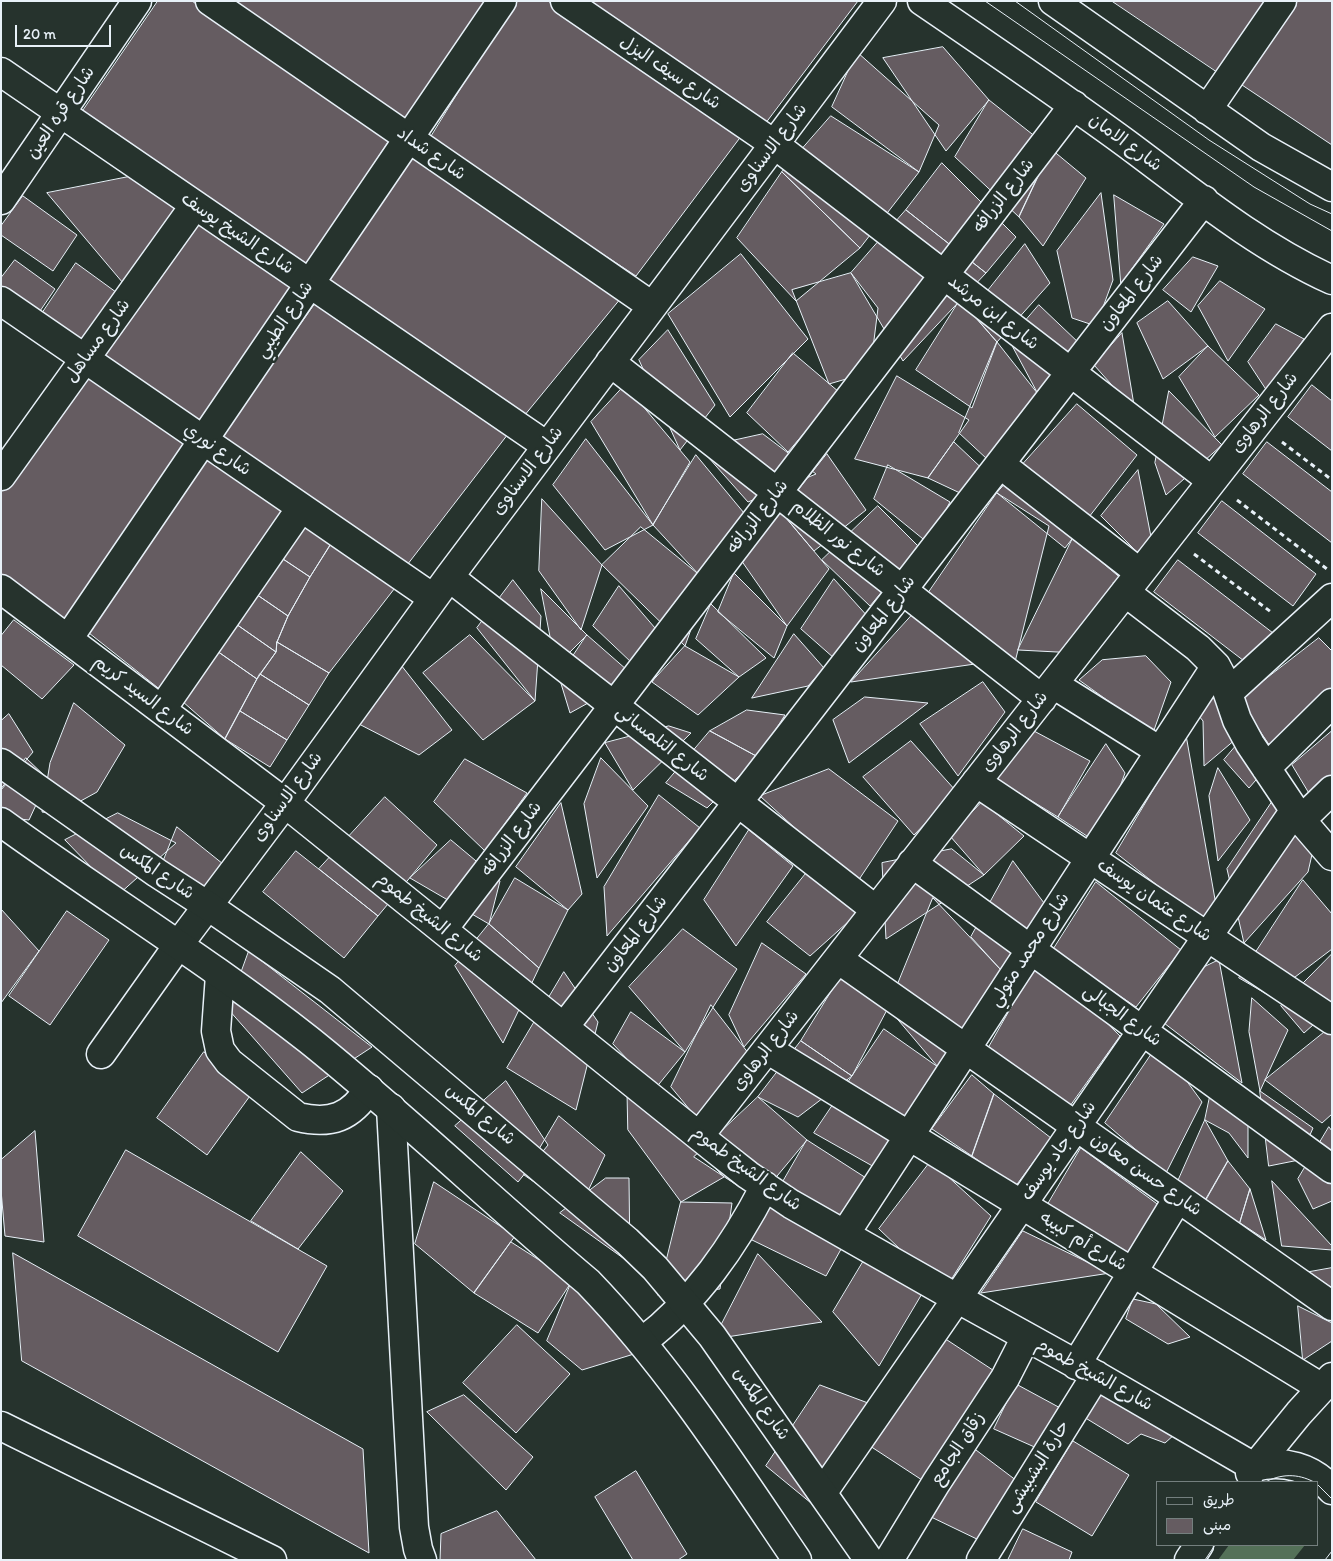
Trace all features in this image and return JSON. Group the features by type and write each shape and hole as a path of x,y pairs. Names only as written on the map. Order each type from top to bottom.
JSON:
{"street":[{"name":"شارع قره العين","path":"1,200 137,1"},
{"name":"شارع شداد","path":"210,1 652,306"},
{"name":"شارع الطيبي","path":"68,639 502,1"},
{"name":"شارع سيف اليزل","path":"565,1 774,144"},
{"name":"شارع الاسناوى","path":"101,1054 179,944 441,588 882,1"},
{"name":"شارع الامان","path":"922,1 1074,105 1240,228 1278,252 1332,280"},
{"path":"1053,1 1261,147 1332,187"},
{"path":"1207,110 1282,1"},
{"name":"شارع الشيخ يوسف","path":"1,72 547,446"},
{"name":"شارع الزرافه","path":"443,929 1074,105"},
{"name":"شارع ابن مرشد","path":"774,144 1212,481"},
{"name":"شارع المعاون","path":"564,1027 1204,200"},
{"name":"شارع مساهل","path":"1,476 195,205"},
{"name":"شارع نوري","path":"1,301 301,508 441,588"},
{"name":"شارع الرهاوى","path":"699,1136 1332,328"},
{"name":"شارع نور الظلام","path":"610,362 902,590 1047,691 1160,751"},
{"path":"1000,464 1133,582 1216,666 1223,679 1237,720 1250,744 1298,815 1332,856"},
{"path":"162,710 301,508"},
{"name":"شارع التلمسانى","path":"441,588 614,706 876,910"},
{"name":"شارع السيد كريم","path":"1,589 285,802"},
{"path":"1228,693 1332,598"},
{"name":"شارع محمد متولي","path":"845,1234 1216,666"},
{"path":"1266,768 1332,703"},
{"name":"شارع المكس","path":"1,763 149,868 330,990 627,1241 655,1268 718,1343 869,1560"},
{"name":"شارع عثمان يوسف","path":"976,782 1332,1020"},
{"name":"شارع جاد يوسف","path":"822,1492 1207,937 1298,815 1332,790"},
{"name":"شارع الشيخ طموم","path":"285,802 699,1136 765,1186 791,1204 1086,1370 1248,1475"},
{"path":"1,822 65,868 179,944 307,1039 369,1088 588,1282 618,1313 670,1376 797,1560"},
{"name":"شارع الجبالى","path":"912,863 1332,1169"},
{"name":"شارع حسن معاون","path":"838,959 1332,1306"},
{"path":"220,975 216,1031 220,1050 229,1062 298,1117 319,1120 339,1117 352,1110 362,1100 369,1088"},
{"name":"شارع أم كبيبه","path":"767,1049 1132,1272 1327,1383"},
{"path":"391,1108 414,1527 422,1560"},
{"path":"642,1342 664,1325 709,1276 730,1248 765,1186"},
{"name":"حارة البشبيشى","path":"981,1560 1086,1370 1132,1272 1178,1198"},
{"name":"زقاق الجامع","path":"889,1560 936,1483 1005,1378 1026,1337"},
{"path":"1248,1475 1327,1383"},
{"path":"1,1426 272,1560"},
{"path":"1248,1475 1266,1464 1292,1466 1316,1476 1332,1490"},
{"path":"1189,1560 1198,1546"}],"path":[{"path":"1257,424 1332,480"},
{"path":"1212,481 1332,573"},
{"path":"1170,535 1296,631"}],"green space":[{"path":"1228,1546 1304,1546 1293,1560 1218,1560"}],"building":[{"path":"158,1 192,1 390,139 305,268 80,115"},
{"path":"232,1 489,1 408,121"},
{"path":"515,1 548,1 742,135 636,276 429,140"},
{"path":"583,1 858,1 765,124"},
{"path":"1112,1 1270,1 1222,75"},
{"path":"1297,1 1332,1 1332,145 1242,85"},
{"path":"943,47 989,100 946,151 883,58"},
{"path":"857,52 939,125 919,172 832,107"},
{"path":"989,100 1051,149 1019,217 955,157"},
{"path":"831,116 919,172 860,248 782,172"},
{"path":"1051,149 1086,178 1043,246 1019,217"},
{"path":"412,153 621,298 524,416 328,282"},
{"path":"942,163 1016,237 986,273 906,210"},
{"path":"782,172 860,248 796,301 737,238"},
{"path":"133,176 186,218 123,283 47,193"},
{"path":"1101,193 1113,280 1096,326 1072,318 1057,251"},
{"path":"1114,195 1164,224 1121,284"},
{"path":"23,196 77,235 53,271 1,235 1,226"},
{"path":"906,210 986,273 903,361 851,273"},
{"path":"197,217 298,286 202,428 97,356"},
{"path":"1025,244 1050,283 997,342 971,312"},
{"path":"741,254 808,339 730,417 668,314"},
{"path":"1193,257 1218,266 1191,312 1163,290"},
{"path":"15,260 55,289 38,314 1,289 1,278"},
{"path":"76,263 120,295 87,347 41,315"},
{"path":"851,273 878,308 870,372 829,384 792,290"},
{"path":"1220,281 1265,309 1228,361 1198,306"},
{"path":"960,300 997,342 972,408 916,370"},
{"path":"317,301 508,434 404,569 220,439"},
{"path":"1168,301 1208,346 1163,379 1137,323"},
{"path":"1039,305 1080,344 1038,394 1009,340"},
{"path":"1276,324 1304,339 1267,391 1248,362"},
{"path":"668,330 715,405 680,450 639,360"},
{"path":"1122,333 1135,411 1094,365"},
{"path":"997,342 1038,394 987,459 959,433"},
{"path":"1208,346 1259,395 1215,437 1179,377"},
{"path":"793,353 839,392 788,452 747,413"},
{"path":"87,370 192,440 67,623 1,575 1,491"},
{"path":"897,376 969,420 928,478 855,459"},
{"path":"625,385 690,462 653,525 591,422"},
{"path":"1312,385 1332,401 1332,451 1288,417"},
{"path":"1169,391 1222,445 1166,495 1155,463"},
{"path":"1077,404 1137,455 1065,548 997,493"},
{"path":"763,434 816,474 748,502 700,448"},
{"path":"586,439 653,525 605,550 553,485"},
{"path":"954,442 990,476 960,493 928,478"},
{"path":"1267,442 1332,492 1332,543 1243,474"},
{"path":"210,451 293,508 167,695 89,633"},
{"path":"827,454 866,510 814,551 781,512"},
{"path":"696,455 744,513 701,577 653,525"},
{"path":"888,465 950,502 928,543 874,499"},
{"path":"1138,470 1152,542 1148,563 1101,516"},
{"path":"997,493 1049,526 1015,662 929,592"},
{"path":"542,499 602,565 581,630 539,571"},
{"path":"1222,501 1316,574 1293,606 1198,533"},
{"path":"878,506 919,547 870,606 822,560"},
{"path":"781,512 829,569 787,626 741,560"},
{"path":"304,514 336,536 310,577 277,555"},
{"path":"641,527 708,582 685,646 602,565"},
{"path":"336,536 398,584 329,673 277,642 288,616"},
{"path":"1073,538 1123,580 1077,653 1018,650"},
{"path":"277,555 310,577 288,616 253,592"},
{"path":"1178,560 1273,633 1248,664 1154,592"},
{"path":"734,573 787,626 774,658 718,612"},
{"path":"834,579 869,618 843,666 801,629"},
{"path":"513,580 541,616 535,701 477,628"},
{"path":"619,586 673,649 652,682 593,626"},
{"path":"541,589 587,635 556,666"},
{"path":"253,592 288,616 277,642 276,652 236,624"},
{"path":"711,604 766,658 739,677 696,639"},
{"path":"914,613 975,664 851,682"},
{"path":"14,620 74,665 42,699 1,665 1,636"},
{"path":"236,624 276,652 257,679 217,651"},
{"path":"794,634 824,668 808,686 752,698"},
{"path":"470,635 535,701 483,740 423,673"},
{"path":"587,635 635,677 570,713 559,677"},
{"path":"1319,638 1332,651 1332,724 1274,752 1239,700"},
{"path":"277,642 329,673 309,705 260,674 276,652"},
{"path":"685,646 739,677 698,715 652,682"},
{"path":"217,651 257,679 225,739 182,701"},
{"path":"1146,656 1171,682 1153,733 1079,680 1102,660"},
{"path":"401,665 452,730 419,755 357,723"},
{"path":"260,674 309,705 287,740 240,711"},
{"path":"1223,679 1236,739 1204,766 1203,721 1190,705"},
{"path":"983,682 1005,712 958,776 920,724"},
{"path":"865,697 928,703 849,763 833,720"},
{"path":"74,703 125,745 97,792 57,814 42,812 50,763"},
{"path":"747,710 785,715 758,757 710,731"},
{"path":"240,711 287,740 270,767 225,739"},
{"path":"9,714 33,752 1,790 1,721"},
{"path":"669,726 691,733 633,790 605,743"},
{"path":"710,731 758,757 707,808 666,783"},
{"path":"1034,731 1090,761 1058,817 996,779"},
{"path":"1332,731 1332,784 1311,791 1316,805 1292,765"},
{"path":"1186,735 1216,905 1204,922 1116,853"},
{"path":"911,741 956,791 914,835 863,777"},
{"path":"1106,744 1125,773 1099,844 1058,817"},
{"path":"1235,747 1262,773 1249,788 1224,760"},
{"path":"26,758 48,779 29,820 1,817 1,789"},
{"path":"601,758 648,806 597,878 584,804"},
{"path":"465,759 527,793 485,851 434,802"},
{"path":"1218,768 1250,820 1218,861 1209,796"},
{"path":"829,769 898,821 856,884 760,796"},
{"path":"659,795 700,828 607,936 604,887"},
{"path":"385,797 437,845 378,916 319,869"},
{"path":"1274,799 1316,837 1308,872 1244,943 1227,869"},
{"path":"982,802 1024,836 984,875 950,836"},
{"path":"561,803 582,894 568,910 516,867"},
{"path":"118,813 176,843 118,895 65,840"},
{"path":"177,827 233,872 191,912 153,887"},
{"path":"749,830 793,866 736,946 704,900"},
{"path":"451,840 500,881 489,924 410,878"},
{"path":"952,849 984,875 886,939 882,863"},
{"path":"296,851 378,916 344,958 263,892"},
{"path":"1013,861 1044,903 1001,970 971,937"},
{"path":"808,871 857,914 810,956 767,922"},
{"path":"515,878 568,910 539,968 489,924"},
{"path":"1303,880 1332,914 1332,949 1270,996 1239,978"},
{"path":"1096,882 1181,950 1136,1007 1053,950"},
{"path":"933,898 1001,970 938,1067 888,1008"},
{"path":"1,909 39,951 1,1003"},
{"path":"67,911 109,940 50,1025 9,996"},
{"path":"489,924 539,968 503,1043 455,966"},
{"path":"683,929 737,969 685,1052 629,987"},
{"path":"762,943 806,974 744,1047 729,1015"},
{"path":"249,951 372,1047 302,1093 228,1009"},
{"path":"1332,954 1332,1008 1304,1033 1281,1006"},
{"path":"1040,957 1120,1036 1070,1106 989,1047"},
{"path":"1219,960 1242,1083 1164,1023 1202,968"},
{"path":"564,972 598,1022 576,1110 507,1068"},
{"path":"841,976 888,1008 852,1076 801,1041"},
{"path":"1252,998 1288,1030 1260,1091 1249,1032"},
{"path":"711,1005 756,1063 695,1116 671,1087"},
{"path":"631,1012 685,1052 655,1089 613,1044"},
{"path":"1332,1026 1332,1114 1322,1123 1265,1080"},
{"path":"884,1029 938,1067 876,1168 814,1133"},
{"path":"801,1041 852,1076 798,1117 758,1097"},
{"path":"1159,1043 1202,1102 1165,1175 1105,1123"},
{"path":"204,1052 255,1089 207,1155 157,1118"},
{"path":"972,1075 994,1094 972,1156 932,1129"},
{"path":"627,1078 724,1177 681,1202 628,1130"},
{"path":"506,1081 548,1145 518,1182 455,1126"},
{"path":"1213,1082 1248,1122 1248,1158 1229,1133 1205,1120"},
{"path":"1260,1091 1313,1128 1299,1160 1269,1166"},
{"path":"994,1094 1051,1138 1015,1187 972,1156"},
{"path":"758,1097 807,1140 758,1199 694,1157"},
{"path":"559,1116 605,1155 578,1212 524,1175"},
{"path":"1205,1120 1228,1161 1199,1212 1178,1181"},
{"path":"1329,1127 1332,1131 1332,1201 1313,1209 1298,1179"},
{"path":"35,1131 44,1242 5,1236 1,1190 1,1160"},
{"path":"807,1140 877,1185 826,1276 750,1239"},
{"path":"1081,1148 1160,1206 1126,1256 1048,1204"},
{"path":"126,1150 327,1266 278,1352 78,1236"},
{"path":"301,1152 343,1191 298,1249 251,1221"},
{"path":"931,1161 991,1216 944,1291 879,1229"},
{"path":"1228,1161 1250,1189 1235,1238 1205,1201"},
{"path":"606,1178 629,1178 630,1263 560,1213"},
{"path":"1272,1181 1332,1246 1332,1250 1282,1246"},
{"path":"434,1182 515,1236 474,1293 415,1244"},
{"path":"1250,1189 1266,1240 1240,1223"},
{"path":"681,1202 732,1203 720,1289 658,1295"},
{"path":"1023,1231 1110,1273 981,1293"},
{"path":"511,1242 572,1281 538,1333 474,1293"},
{"path":"13,1253 363,1449 369,1553 22,1361"},
{"path":"758,1254 822,1322 714,1339"},
{"path":"863,1262 929,1282 879,1366 833,1312"},
{"path":"1332,1268 1332,1288 1309,1272"},
{"path":"572,1281 634,1354 582,1370 547,1341"},
{"path":"1133,1299 1156,1304 1190,1337 1168,1344 1126,1319"},
{"path":"1298,1306 1332,1323 1332,1341 1303,1360"},
{"path":"517,1325 570,1374 516,1433 463,1383"},
{"path":"941,1336 1005,1378 922,1480 870,1446"},
{"path":"1016,1384 1064,1410 1039,1449 994,1429"},
{"path":"820,1385 868,1403 811,1503 766,1466"},
{"path":"1102,1385 1175,1434 1165,1443 1141,1434 1128,1444 1079,1414"},
{"path":"464,1395 533,1457 506,1490 427,1412"},
{"path":"1073,1441 1129,1475 1092,1536 1036,1502"},
{"path":"972,1447 1021,1484 983,1542 927,1515"},
{"path":"636,1471 687,1554 678,1560 633,1560 595,1497"},
{"path":"497,1511 536,1560 440,1560 441,1534"},
{"path":"1023,1529 1072,1552 1069,1560 1008,1560"}],"tram line":[{"path":"985,1 1254,187 1332,231"},
{"path":"1015,1 1209,140 1310,204 1332,214"},
{"path":"1267,1481 1283,1476 1301,1477 1312,1481"},
{"path":"1318,1485 1332,1499"},
{"path":"1205,1560 1214,1546"},
{"path":"1325,1560 1332,1551"}]}
